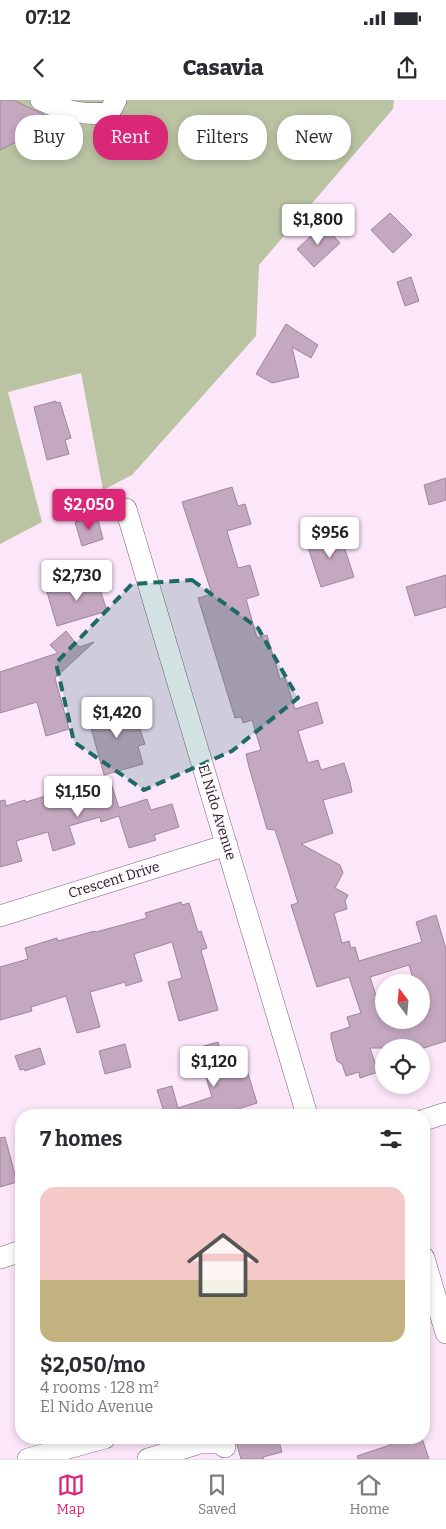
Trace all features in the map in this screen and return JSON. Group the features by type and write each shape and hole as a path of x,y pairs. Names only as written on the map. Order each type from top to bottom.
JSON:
{"street":[{"path":"41,100 58,108 85,115 109,113 116,100"},
{"name":"El Nido Avenue","path":"126,509 305,1109"},
{"name":"Crescent Drive","path":"0,916 227,845"},
{"path":"430,1118 446,1113"},
{"path":"0,1258 15,1253"},
{"path":"430,1278 446,1333"},
{"path":"28,1459 82,1444"},
{"path":"148,1459 197,1444"},
{"path":"220,1444 224,1447"}],"highlighted area":[{"path":"192,580 258,628 298,698 232,751 144,790 74,742 56,663 132,584"}],"green space":[{"path":"0,100 394,100 393,109 351,158 351,115 277,115 277,160 349,160 259,265 256,336 132,475 103,490 81,373 8,392 42,522 0,544"}],"building":[{"path":"0,100 13,100 45,115 15,115 15,143 0,150"},
{"path":"390,213 412,235 393,253 371,230"},
{"path":"323,225 340,243 314,267 297,249"},
{"path":"411,277 419,301 405,306 397,282"},
{"path":"286,324 318,345 311,358 292,347 299,377 272,383 256,374"},
{"path":"56,401 56,403 60,402 71,438 65,440 69,454 47,460 34,407"},
{"path":"446,478 446,500 429,505 424,485"},
{"path":"232,487 238,506 245,504 251,524 227,531 238,568 250,565 259,595 246,599 257,638 267,635 280,679 285,677 295,709 317,702 323,723 298,731 308,763 318,760 321,770 344,763 350,782 352,792 323,800 333,833 301,844 340,865 343,873 335,888 348,895 345,901 347,909 334,913 342,943 349,941 351,948 355,947 359,961 422,942 416,922 436,915 446,949 446,1041 430,1046 430,1039 375,1039 375,1048 370,1048 375,1063 375,1073 360,1078 359,1072 346,1076 342,1064 337,1061 331,1033 350,1027 347,1017 361,1013 349,977 317,987 291,905 298,903 287,867 275,830 267,829 249,767 246,754 261,750 252,720 243,723 241,717 235,718 198,598 212,594 182,502"},
{"path":"97,516 103,539 82,546 75,522"},
{"path":"339,531 354,577 321,587 306,541"},
{"path":"446,575 446,607 415,616 406,587"},
{"path":"96,577 107,611 57,626 47,592"},
{"path":"66,631 79,647 94,642 55,678 69,729 46,736 37,702 0,713 0,672 58,653 50,645"},
{"path":"131,704 145,744 138,746 143,764 104,775 88,717 99,714 98,712"},
{"path":"109,777 119,808 147,799 151,810 172,804 179,827 154,835 156,840 129,848 119,816 101,822 100,817 69,826 75,844 53,851 48,832 16,841 22,861 0,867 0,801 5,800 6,806 25,800 26,802"},
{"path":"181,902 182,905 189,903 198,932 201,931 207,948 201,950 218,1010 179,1021 168,982 182,978 172,942 134,954 142,981 126,986 125,982 90,992 100,1027 77,1033 66,996 31,1007 32,1011 0,1020 0,967 28,959 25,948 57,938 58,941 147,918 145,913"},
{"path":"218,1042 227,1072 246,1067 257,1103 238,1109 163,1109 157,1090 172,1086 178,1108 212,1097 197,1048"},
{"path":"125,1044 131,1067 105,1074 99,1051"},
{"path":"40,1048 45,1064 25,1071 24,1069 20,1070 15,1056"},
{"path":"5,1137 15,1174 15,1183 0,1187 0,1138"},
{"path":"237,1444 280,1444 282,1452 263,1457 264,1459 241,1459"},
{"path":"393,1444 424,1444 429,1459 358,1459 357,1456"}]}
